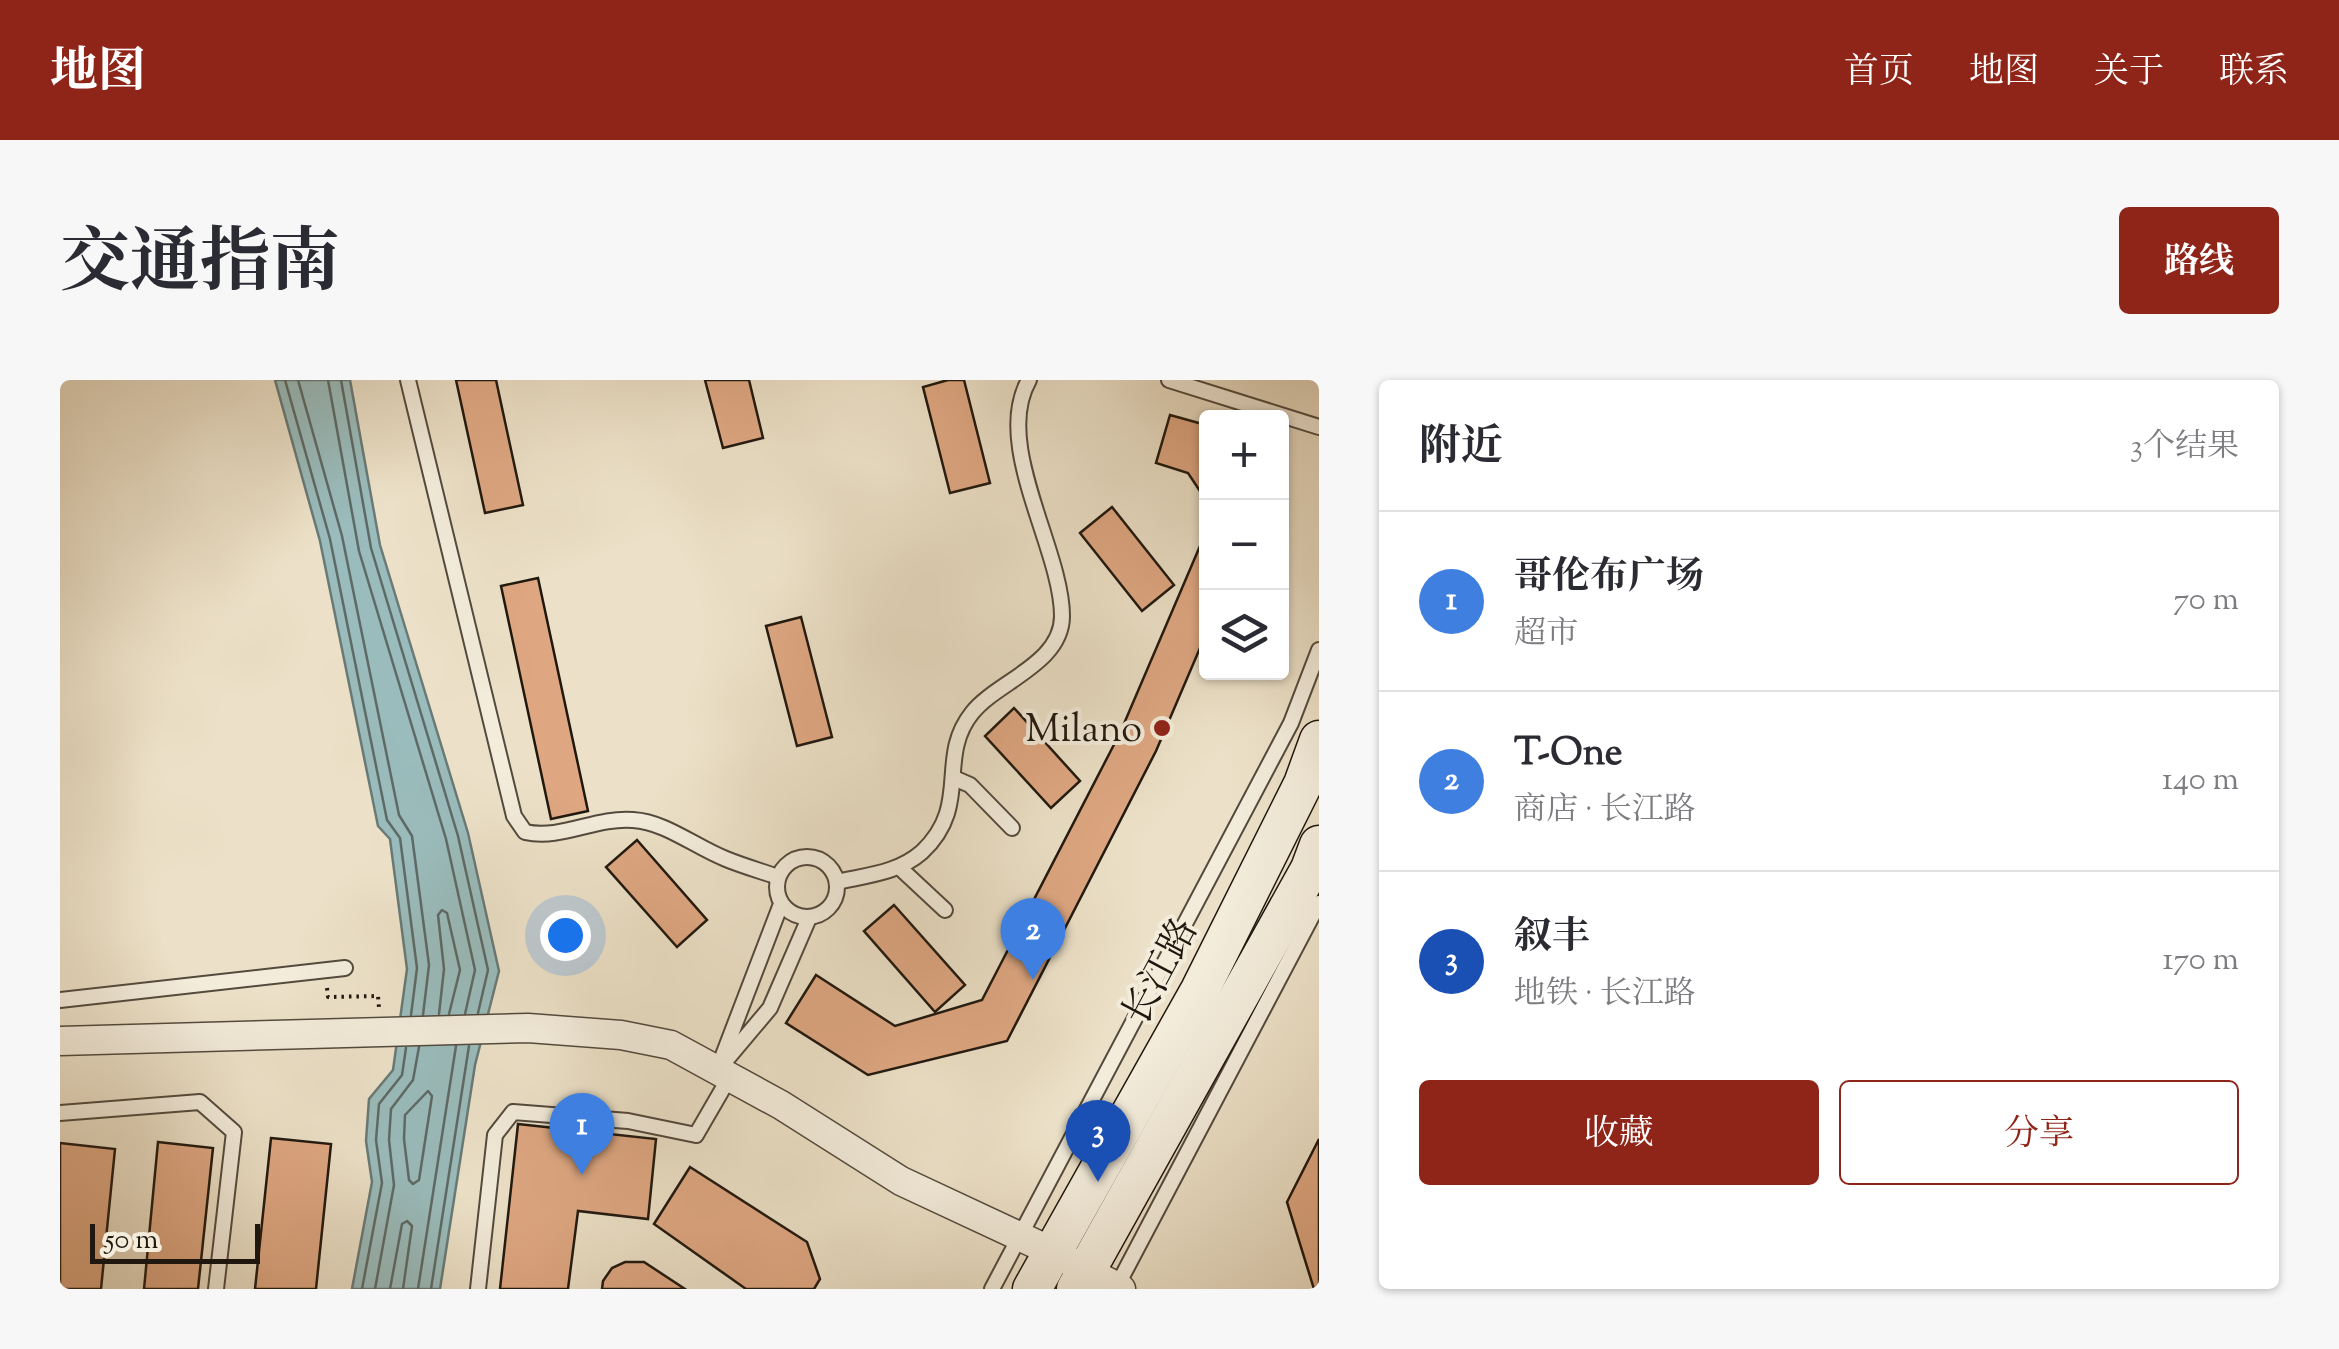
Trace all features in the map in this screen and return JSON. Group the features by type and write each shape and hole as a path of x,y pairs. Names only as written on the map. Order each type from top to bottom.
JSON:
{"main road":[{"name":"长江路","path":"1032,1289 1200,990 1302,784 1319,740"},
{"path":"1103,1285 1319,845"}],"street":[{"path":"60,1041 528,1028 620,1035 671,1045 780,1105 902,1181 1054,1252 1103,1285"}],"lane":[{"path":"408,380 514,816 525,832 544,836 630,819 652,823 724,858 778,876"},
{"path":"838,882 900,868 923,850 946,822 956,742 972,712 1046,654 1062,620 1058,588 1027,479 1019,434 1023,390 1029,380"},
{"path":"1169,380 1319,427"},
{"name":"长江路","path":"992,1289 1291,722 1319,650"},
{"path":"954,778 970,785 1012,828"},
{"path":"802,856 818,858 830,867 838,882 836,899 825,912 809,918 793,915 781,904 776,890 778,876 787,863 802,856"},
{"path":"900,868 945,910"},
{"path":"478,1289 495,1136 512,1112 628,1120 696,1135 723,1074 781,904"},
{"path":"1103,1285 1319,904"},
{"path":"723,1074 770,1008 809,918"},
{"path":"60,1000 345,968"},
{"path":"60,1112 200,1102 234,1132 216,1289"}],"path":[{"path":"328,997 378,996"}],"water":[{"path":"275,380 350,380 380,545 468,833 499,971 475,1065 440,1289 352,1289 372,1182 366,1141 369,1099 393,1070 407,969 390,839 378,826 320,541"}],"building":[{"path":"456,380 496,380 523,505 485,513"},
{"path":"705,380 749,380 763,438 723,448"},
{"path":"964,380 990,483 950,493 923,387"},
{"path":"1170,415 1199,423 1199,490 1188,473 1156,463"},
{"path":"1112,507 1174,585 1142,611 1080,533"},
{"path":"1199,548 1199,650 1156,751 1007,1041 868,1075 786,1023 816,975 895,1026 982,1000 1120,733"},
{"path":"538,578 588,811 551,819 501,586"},
{"path":"801,617 832,737 797,746 766,626"},
{"path":"1014,708 1080,781 1051,808 985,736"},
{"path":"637,840 707,920 677,947 606,867"},
{"path":"894,905 965,985 935,1012 864,931"},
{"path":"518,1124 656,1139 648,1219 578,1211 568,1289 500,1289"},
{"path":"271,1138 331,1144 316,1289 255,1289"},
{"path":"1319,1139 1319,1289 1314,1289 1287,1202"},
{"path":"158,1142 213,1148 198,1289 144,1289"},
{"path":"60,1143 115,1149 101,1289 60,1289"},
{"path":"690,1167 807,1242 820,1279 814,1289 746,1289 654,1224"},
{"path":"625,1262 644,1262 685,1289 602,1289 612,1268"}],"place":[{"name":"Milano","path":"1162,728"},
{"name":"T-One","path":"1033,980"},
{"name":"哥伦布广场","path":"582,1175"},
{"name":"叙丰","path":"1098,1182"}]}
